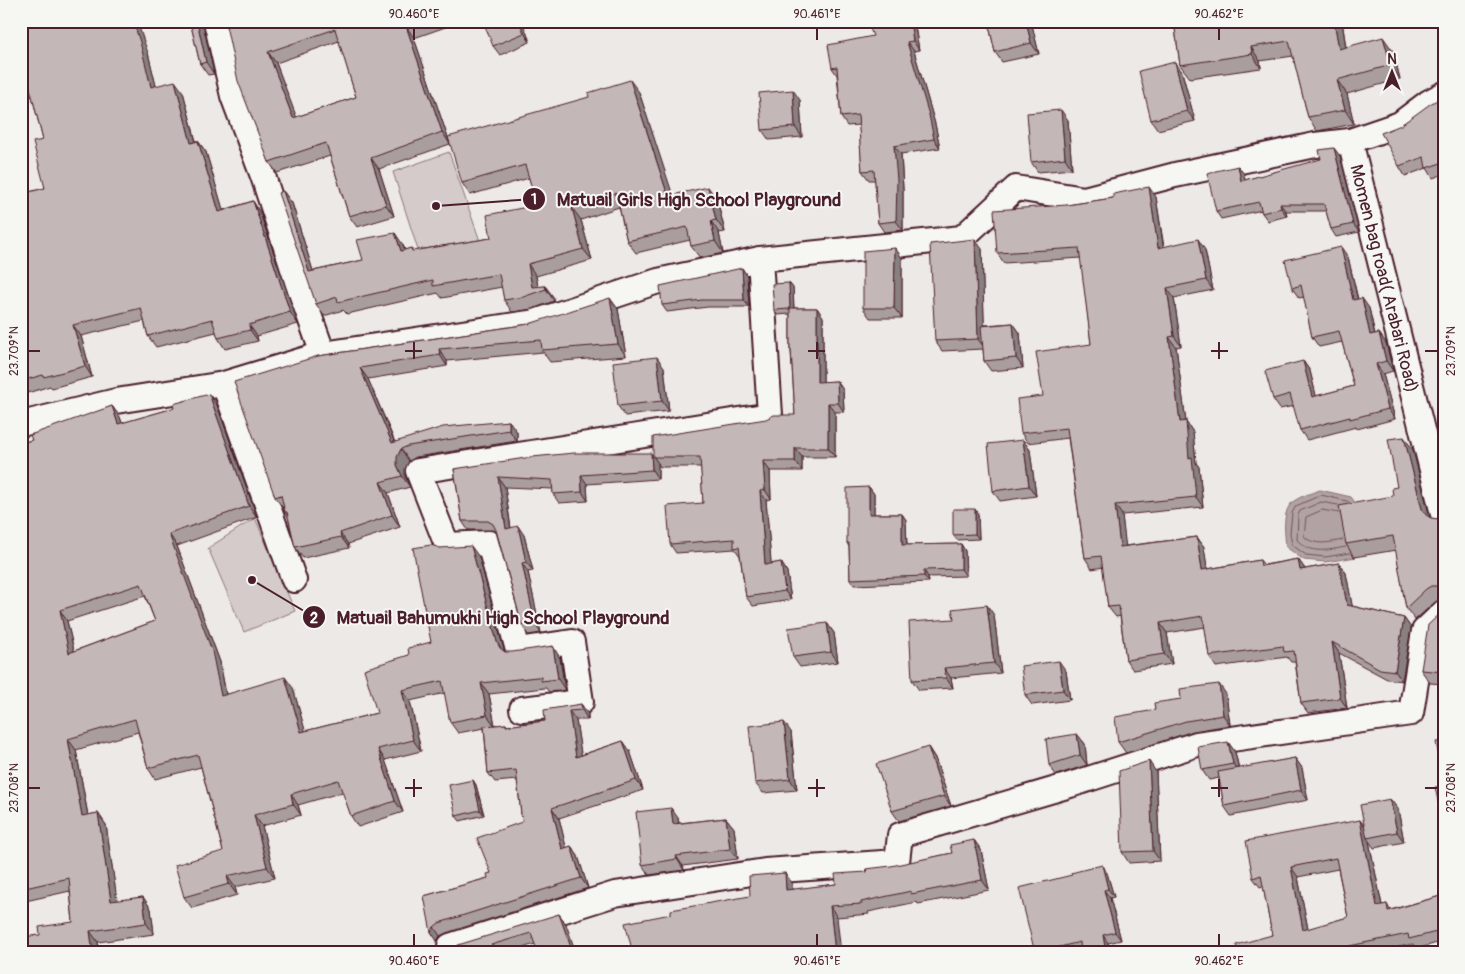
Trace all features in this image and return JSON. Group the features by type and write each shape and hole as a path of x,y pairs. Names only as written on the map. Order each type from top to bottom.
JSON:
{"street":[{"path":"216,21 233,96 263,176 323,354"},
{"name":"Momen bag road( Arabari Road)","path":"1444,94 1429,102 1400,124 1350,142 1444,518"},
{"path":"21,424 116,400 224,384 323,354 534,322 658,282 760,259 962,238 1016,188 1084,199 1175,175 1315,145 1350,142"},
{"path":"522,710 581,702 572,642 518,650 489,543 447,545 418,470 770,415 760,259"},
{"path":"224,384 294,580"},
{"path":"452,953 450,946 615,894 765,871 897,862 900,835 1070,785 1197,744 1411,713 1424,631 1444,612"}],"shaded area":[{"path":"449,152 480,241 418,250 393,172"},
{"path":"255,518 295,611 244,632 208,548"}],"water":[{"path":"1320,490 1351,497 1365,516 1356,557 1325,562 1304,560 1286,547 1285,516 1287,510 1294,501"}],"building":[{"path":"21,21 133,21 151,87 175,81 191,143 198,141 219,212 253,201 290,312 249,325 250,330 218,338 212,319 148,336 141,308 73,325 85,366 21,381 21,194 45,188 33,142 43,140 29,84 21,86"},
{"path":"190,21 197,21 206,62 200,64"},
{"path":"225,21 421,21 406,26 442,132 371,158 386,205 349,216 326,143 269,162 238,81","holes":["335,29 356,97 293,118 268,52"]},
{"path":"483,21 519,21 524,33 493,46"},
{"path":"867,21 910,21 913,41 907,42 929,115 934,139 894,146 897,180 896,221 878,223 874,170 862,171 858,115 841,117 837,67 832,68 828,45 873,36"},
{"path":"988,21 1026,21 1031,43 995,52"},
{"path":"1174,21 1334,21 1339,49 1383,37 1391,65 1337,80 1345,110 1308,117 1289,41 1251,47 1252,54 1180,65"},
{"path":"1175,62 1187,111 1151,120 1139,71"},
{"path":"630,80 668,196 708,187 716,220 711,221 715,241 691,246 687,227 627,241 616,193 572,208 583,249 528,264 532,287 545,286 546,289 523,297 504,300 499,274 433,286 433,280 338,302 337,297 316,304 278,193 283,191 309,272 363,260 357,240 395,233 401,251 411,248 412,251 491,238 487,215 537,205 525,165 462,183 448,137 589,97 588,93"},
{"path":"793,90 795,127 762,130 759,93"},
{"path":"1444,96 1444,162 1426,168 1424,157 1399,166 1381,133 1401,125"},
{"path":"1061,110 1065,158 1031,162 1027,113"},
{"path":"1334,148 1353,224 1331,229 1324,204 1280,204 1281,208 1262,213 1259,202 1216,211 1207,173 1238,166 1241,181 1321,159 1319,150"},
{"path":"1149,187 1158,248 1198,239 1206,280 1167,288 1174,336 1169,337 1180,422 1186,421 1189,458 1192,457 1196,497 1115,505 1120,547 1197,537 1202,570 1260,560 1261,566 1298,559 1300,570 1339,563 1347,605 1404,618 1395,671 1380,669 1332,642 1340,698 1301,703 1294,651 1284,652 1283,646 1209,656 1203,616 1160,623 1164,654 1126,660 1119,606 1108,607 1101,556 1085,558 1067,428 1021,433 1017,399 1043,396 1036,352 1091,344 1079,248 997,253 994,210 1067,205 1113,198 1113,194"},
{"path":"975,239 978,339 935,341 930,244"},
{"path":"1341,247 1353,300 1362,298 1370,335 1379,333 1386,361 1376,364 1388,409 1300,430 1290,394 1273,399 1265,371 1303,361 1312,397 1354,386 1339,331 1312,337 1301,285 1292,288 1285,260"},
{"path":"895,248 894,308 863,308 863,251"},
{"path":"742,268 744,300 702,300 662,305 660,286"},
{"path":"789,283 790,309 774,310 772,284"},
{"path":"610,298 618,344 542,350 541,340 439,349 440,355 360,368 392,443 443,427 509,421 509,430 408,446 401,449 397,457 397,465 402,476 380,482 392,515 340,533 341,537 295,547 281,495 275,497 234,382 318,356 529,324"},
{"path":"790,308 817,308 817,382 837,381 838,403 828,403 828,448 795,448 795,461 763,461 765,490 760,491 765,565 781,562 785,591 746,597 739,547 734,548 734,539 670,544 667,506 703,503 700,457 653,457 653,437 766,419 774,415 795,415 790,349"},
{"path":"1013,323 1016,358 984,361 981,326"},
{"path":"657,357 662,401 618,406 613,362"},
{"path":"209,394 249,506 169,534 212,651 221,696 285,677 301,732 377,713 364,669 409,655 408,648 431,642 413,548 431,545 440,548 471,546 500,648 505,652 512,652 553,646 558,679 541,681 541,677 537,677 481,683 487,715 450,722 442,681 402,690 413,740 378,749 395,801 351,816 338,780 291,794 293,804 254,815 267,867 227,876 229,884 184,897 175,865 223,851 198,755 148,768 135,719 68,739 82,816 98,813 111,901 143,897 146,923 90,931 93,953 21,953 21,937 40,935 39,927 73,922 69,878 21,889 21,443 32,440 30,435 112,406 118,424 174,408 173,404","holes":["141,584 155,621 69,653 60,610"]},
{"path":"1404,437 1422,509 1431,518 1438,519 1444,515 1444,589 1439,586 1431,586 1406,608 1393,536 1346,544 1339,506 1393,496 1392,488 1397,487 1388,439"},
{"path":"1023,440 1029,486 993,491 988,444"},
{"path":"574,453 651,453 652,470 581,475 582,492 553,494 552,480 498,477 506,529 518,526 526,562 522,563 535,623 522,625 496,530 493,524 488,521 462,521 454,469 532,457"},
{"path":"1444,457 1444,483 1437,458"},
{"path":"869,487 869,514 902,514 902,545 961,544 961,569 924,570 924,576 850,579 849,543 847,543 847,488"},
{"path":"953,509 975,509 975,534 953,535"},
{"path":"987,605 994,663 944,668 946,678 912,680 909,622 954,619 952,609"},
{"path":"1444,610 1444,672 1421,670 1428,625"},
{"path":"827,623 831,652 793,657 788,628"},
{"path":"1059,661 1063,690 1025,695 1021,666"},
{"path":"1219,684 1223,715 1186,721 1118,742 1115,717 1155,710 1154,703 1181,699 1180,689"},
{"path":"581,704 582,710 569,711 576,757 623,741 636,780 552,808 562,849 571,846 581,878 439,923 431,932 424,896 488,878 487,874 491,873 477,838 522,822 516,770 488,773 484,726 506,724 506,726 545,721 544,710"},
{"path":"784,722 790,779 755,783 749,726"},
{"path":"1077,734 1080,755 1049,765 1046,739"},
{"path":"1444,741 1444,783 1436,742"},
{"path":"1228,742 1233,764 1202,770 1198,747"},
{"path":"928,747 944,796 892,811 876,764"},
{"path":"1295,758 1301,790 1224,806 1218,772"},
{"path":"1149,761 1153,851 1122,852 1119,771"},
{"path":"473,780 480,810 456,816 449,785"},
{"path":"1444,786 1444,819 1442,820 1435,787"},
{"path":"1390,799 1397,832 1367,838 1360,805"},
{"path":"671,808 673,824 726,818 730,849 676,856 677,859 642,865 636,812"},
{"path":"1360,820 1377,906 1387,904 1388,911 1444,895 1444,930 1409,939 1408,934 1349,946 1350,951 1345,953 1239,953 1236,945 1272,935 1261,875 1253,878 1246,841","holes":["1336,858 1348,917 1303,930 1291,867"]},
{"path":"974,840 982,880 911,894 911,891 861,902 862,904 830,906 835,953 633,953 625,923 671,914 671,910 750,896 749,876 785,873 786,890 836,884 835,874 867,872 866,869 891,866 952,853 950,845"},
{"path":"1102,865 1108,889 1104,890 1115,932 1103,935 1106,953 1081,953 1080,942 1035,953 1019,888 1072,875 1071,873"},
{"path":"559,914 573,953 538,953 531,933 491,945 494,953 454,953 458,945"},
{"path":"962,948 963,953 938,953"}],"place":[{"name":"Matuail Girls High School Playground","path":"436,206"},
{"name":"Matuail Bahumukhi High School Playground","path":"252,580"}]}
